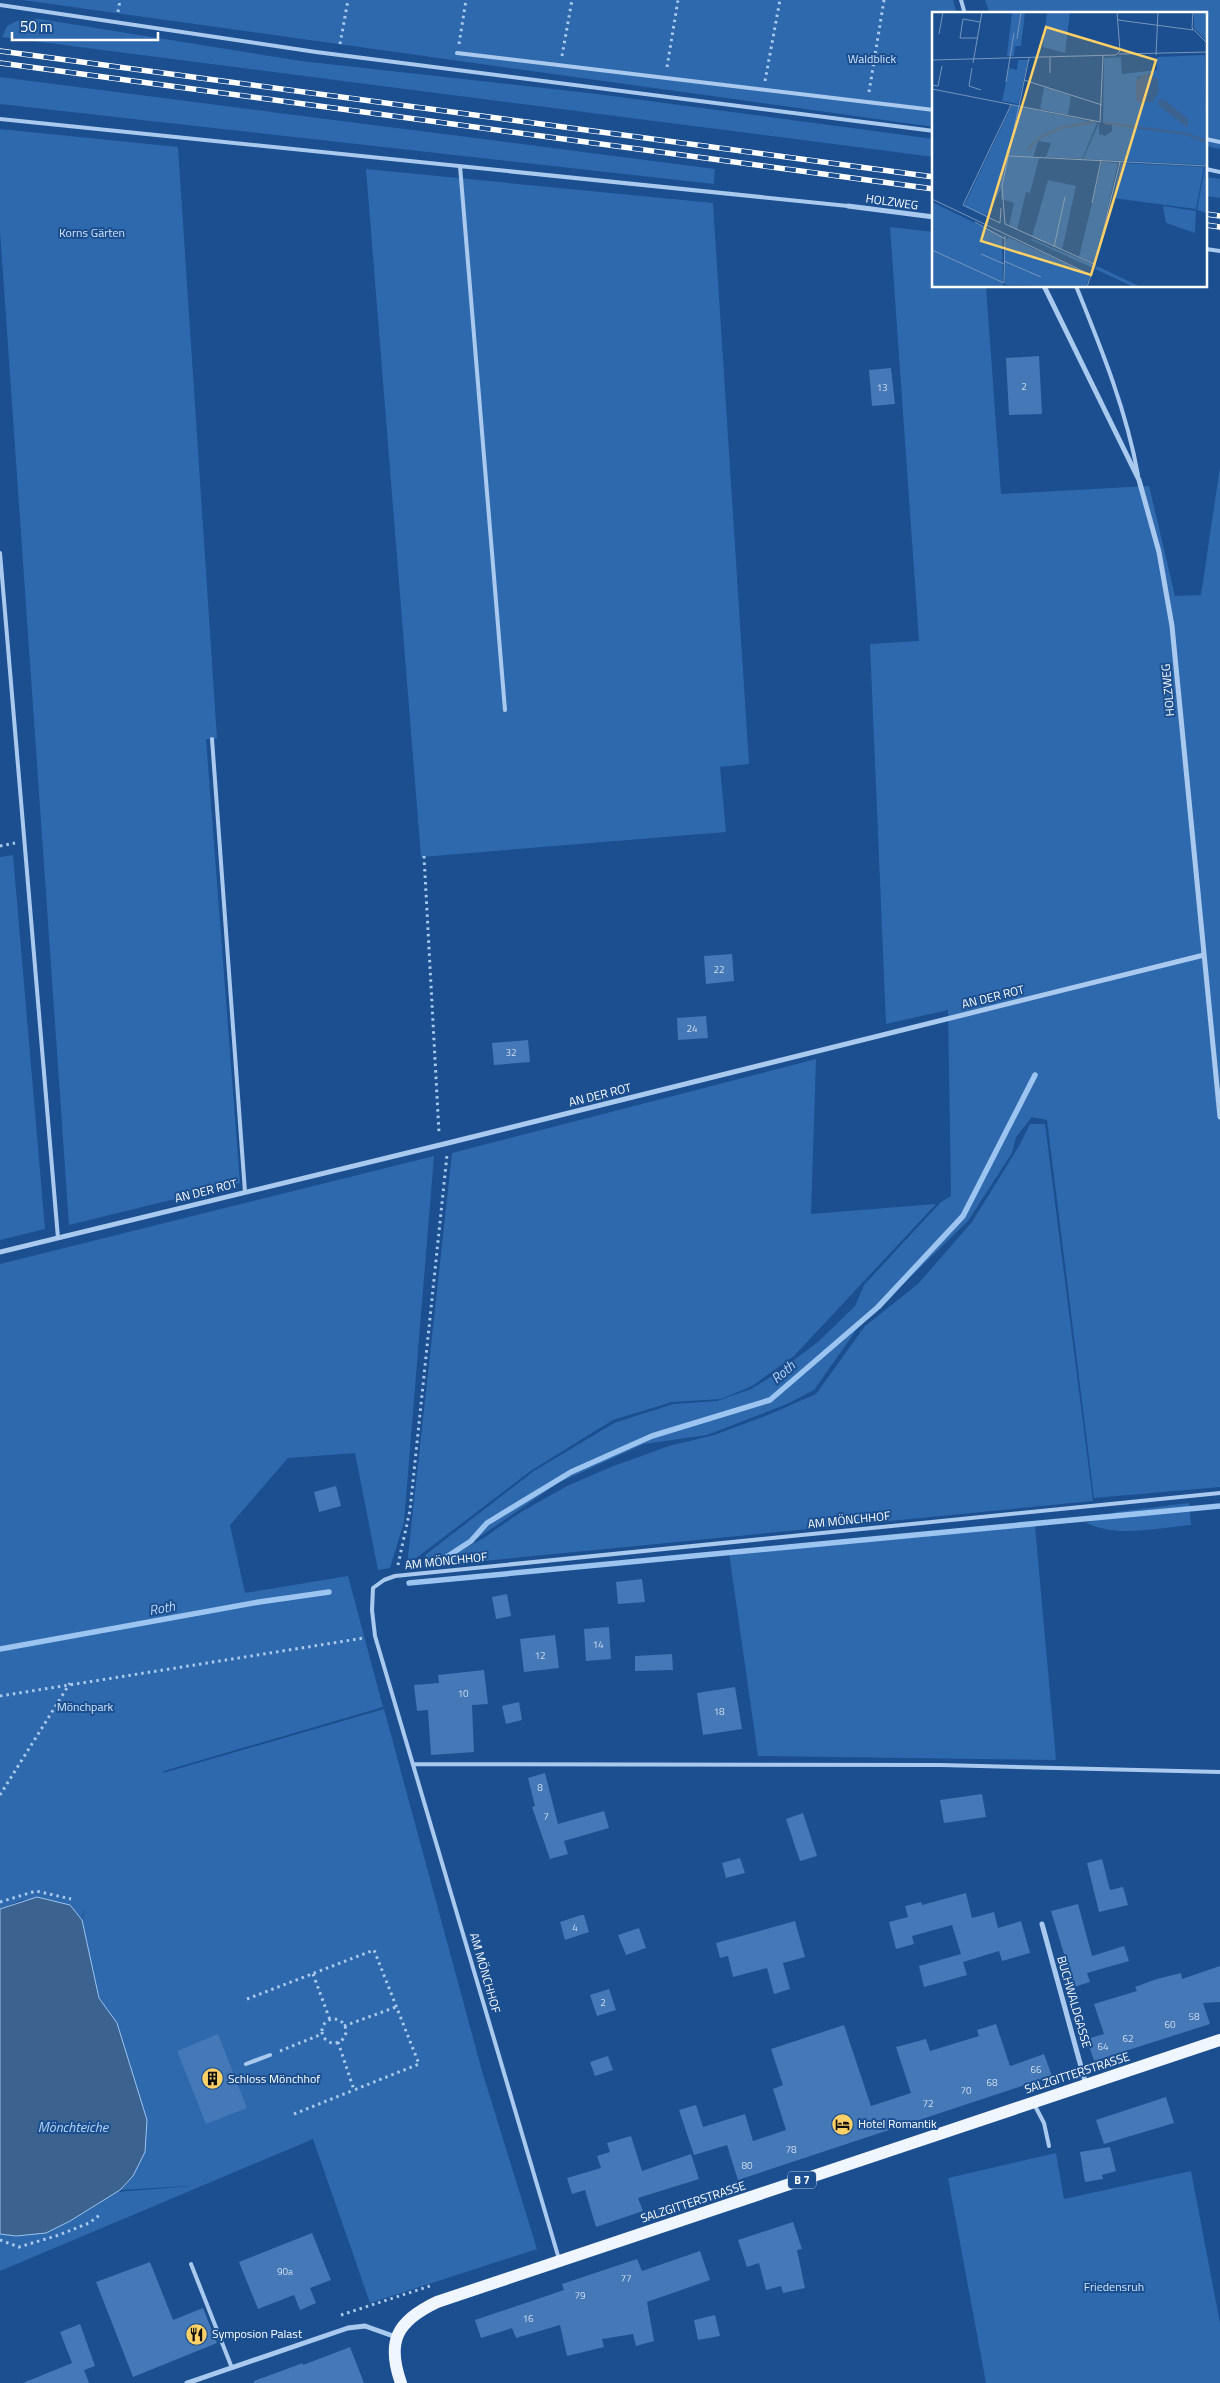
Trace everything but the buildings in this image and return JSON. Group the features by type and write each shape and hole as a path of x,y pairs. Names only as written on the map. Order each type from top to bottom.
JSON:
{"main road":[{"name":"SALZGITTERSTRASSE","path":"396,2337 401,2328 415,2314 437,2302 1220,2040"},
{"path":"396,2337 393,2356 400,2383"}],"street":[{"name":"HOLZWEG","path":"848,206 932,217"},
{"name":"HOLZWEG","path":"1045,288 1139,480 1159,552 1172,626 1220,1117"},
{"name":"AN DER ROT","path":"0,1252 448,1144 1204,955"},
{"name":"BUCHWALDGASSE","path":"1042,1924 1086,2085"},
{"path":"187,2383 348,2328 365,2326 396,2337"}],"lane":[{"path":"960,0 964,12"},
{"path":"0,5 338,55 932,131"},
{"path":"457,53 867,100 932,110"},
{"path":"0,119 848,206"},
{"path":"460,166 505,710"},
{"path":"1077,288 1105,357 1131,438 1139,480"},
{"path":"0,553 58,1238"},
{"path":"212,739 245,1192"},
{"name":"AM MÖNCHHOF","path":"560,2261 375,1636 372,1610 373,1588 384,1580 395,1576 1220,1493"},
{"path":"413,1764 941,1765 1220,1772"},
{"path":"246,2064 270,2055"},
{"path":"1034,2102 1044,2123 1049,2146"},
{"path":"191,2264 232,2368"}],"path":[{"path":"338,55 348,0"},
{"path":"457,53 466,0"},
{"path":"561,65 572,0"},
{"path":"666,77 678,0"},
{"path":"764,88 780,0"},
{"path":"867,100 884,0"},
{"path":"424,856 439,1145"},
{"path":"395,1576 410,1510 448,1144"},
{"path":"0,1696 70,1683 375,1636"},
{"path":"0,1795 70,1683"},
{"path":"0,1902 36,1891 71,1900"},
{"path":"247,1999 374,1950 419,2064 294,2114"},
{"path":"313,1974 330,2020"},
{"path":"344,2026 396,2007"},
{"path":"330,2020 339,2021 344,2026 344,2037 338,2042 330,2043 322,2034 323,2027 330,2020"},
{"path":"270,2055 322,2034"},
{"path":"338,2042 354,2090"},
{"path":"0,2240 19,2246 60,2235 89,2223 101,2214"}],"green space":[{"name":"Waldblick","path":"22,0 953,0 956,12 932,12 932,127"},
{"path":"985,0 1220,0 1220,149 1208,146 1208,12 989,12"},
{"path":"21,19 40,19 301,61 597,94 932,139 932,157 2,37 7,26"},
{"path":"0,77 715,169 714,184 0,104"},
{"name":"Korns Gärten","path":"0,129 178,147 217,739 206,739 240,1183 69,1225 0,231"},
{"path":"366,169 713,203 749,764 720,767 726,832 421,857"},
{"path":"1208,177 1220,179 1220,198 1208,196"},
{"path":"890,227 932,232 932,288 986,288 1001,494 1149,486 1175,596 1201,595 1220,467 1220,1487 1094,1498 1047,1120 1032,1117 1016,1137 1012,1153 968,1221 857,1329 814,1390 787,1404 707,1435 644,1444 558,1483 478,1538 432,1565 425,1555 534,1471 614,1423 673,1404 717,1401 751,1389 774,1375 818,1342 855,1306 864,1285 941,1202 951,1196 948,1010 886,1024 870,644 919,641"},
{"path":"13,855 45,1229 0,1240 0,857"},
{"path":"816,1059 811,1214 936,1204 794,1356 752,1386 721,1399 672,1402 613,1420 532,1470 407,1565 452,1153"},
{"path":"1030,1124 1045,1124 1093,1501 433,1566 485,1537 521,1512 567,1486 611,1467 669,1446 714,1435 768,1415 816,1394 865,1326 918,1284 972,1222 1019,1146"},
{"name":"Mönchpark","path":"434,1156 404,1522 390,1568 378,1570 355,1453 288,1458 230,1525 245,1593 348,1576 383,1707 164,1771 163,1773 384,1709 482,2071 537,2249 370,2303 313,2139 204,2185 120,2190 133,2176 117,2023 99,1998 82,1920 85,1908 81,1919 70,1905 22,1900 0,1909 0,1264"},
{"path":"1189,1503 1191,1525 1124,1531 1099,1528 1086,1523 1116,1512"},
{"path":"1035,1526 1056,1760 758,1756 729,1553"},
{"name":"Friedensruh","path":"1056,2153 1064,2199 1191,2171 1220,2323 1220,2383 986,2383 948,2178"},
{"path":"204,2185 0,2271 0,2234 16,2236 93,2207 117,2192"}],"water":[{"name":"Mönchteiche","path":"37,1897 70,1905 82,1920 99,1998 117,2023 147,2120 145,2152 133,2176 120,2190 70,2221 46,2233 16,2236 0,2234 0,1909"}],"waterway":[{"name":"Roth","path":"442,1560 471,1541 487,1523 571,1472 652,1436 770,1400 878,1307 963,1216 1035,1075"},
{"path":"409,1583 1220,1506"},
{"name":"Roth","path":"0,1649 259,1602 329,1592"}],"railway":[{"path":"0,51 932,177"},
{"path":"0,63 932,189"},
{"path":"1208,214 1220,216"},
{"path":"1208,225 1220,227"}],"place":[{"name":"Schloss Mönchhof","path":"212,2079"},
{"name":"Hotel Romantik","path":"842,2124"},
{"name":"Symposion Palast","path":"196,2334"}]}
